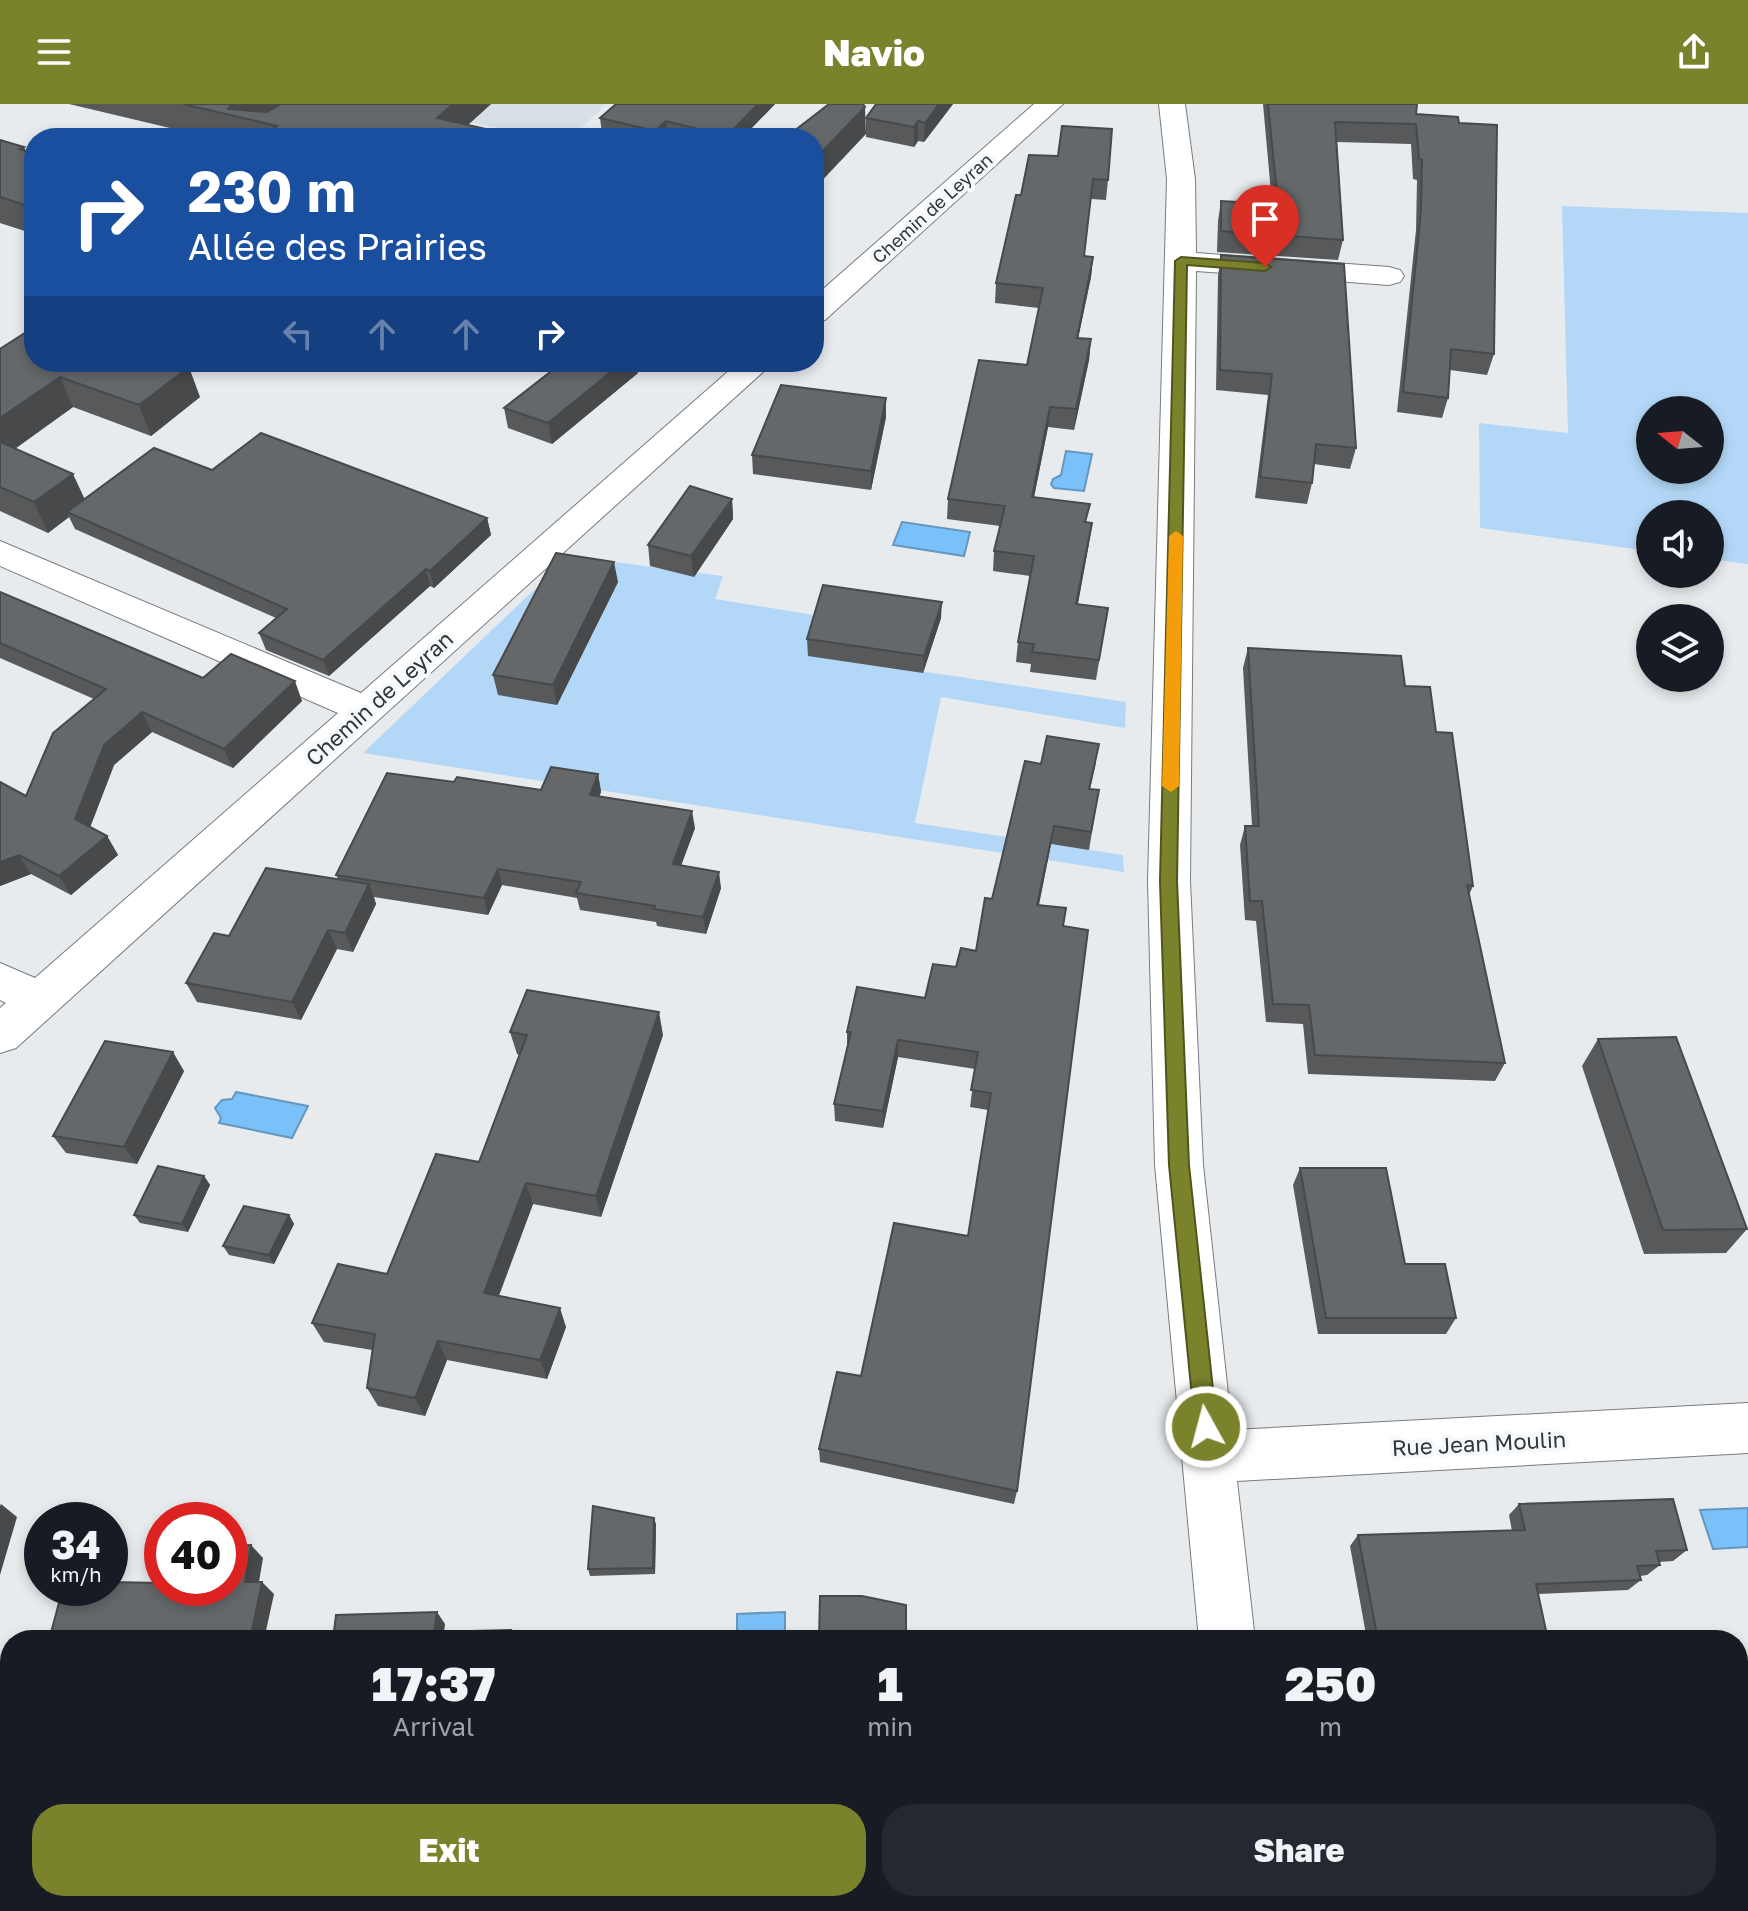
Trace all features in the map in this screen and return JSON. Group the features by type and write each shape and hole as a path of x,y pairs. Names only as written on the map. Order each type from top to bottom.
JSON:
{"street":[{"name":"Chemin de Leyran","path":"824,304 1050,104"},
{"path":"1172,104 1181,179 1169,881 1179,1165 1226,1630"},
{"path":"1181,261 1389,276"},
{"name":"Chemin de Leyran","path":"0,1035 747,372"},
{"path":"0,552 366,710"},
{"path":"0,980 38,1000"},
{"name":"Rue Jean Moulin","path":"1209,1457 1748,1428"}],"shaded area":[{"path":"386,104 606,104 581,128 499,128"},
{"path":"1562,206 1748,213 1748,564 1724,561 1724,500 1636,500 1636,549 1480,528 1479,423 1568,433"},
{"path":"576,557 723,576 715,599 820,616 809,654 1126,702 1125,728 941,697 915,823 1123,855 1124,872 363,753 559,566"}],"water":[{"path":"1066,451 1092,454 1084,491 1054,488 1051,484 1061,475"},
{"path":"902,522 970,532 964,556 893,545"},
{"path":"236,1092 308,1106 292,1138 219,1123 221,1118 215,1108 222,1100 232,1099"},
{"path":"1748,1508 1748,1547 1713,1549 1700,1510"},
{"path":"785,1612 785,1630 737,1630 737,1614"}],"building":[{"path":"183,104 231,104 228,109 267,112 281,104 453,104 437,118 481,128 274,128 277,126"},
{"path":"616,104 758,104 735,128 694,128 666,121 658,128 642,128 600,118"},
{"path":"829,104 863,104 865,107 824,150 824,128 798,128"},
{"path":"876,104 939,104 925,123 918,121 914,127 866,118"},
{"path":"1268,104 1417,104 1416,114 1458,117 1459,123 1497,125 1494,354 1451,349 1448,398 1403,392 1421,210 1422,160 1419,159 1416,124 1335,122 1343,240 1221,231 1221,201 1278,204"},
{"path":"1062,126 1112,129 1108,180 1093,179 1084,256 1093,257 1077,338 1091,339 1076,409 1050,407 1032,497 1090,504 1085,522 1092,523 1076,604 1108,608 1099,660 1032,652 1034,644 1018,642 1034,556 994,551 1005,506 948,499 979,360 1027,365 1043,288 996,283 1016,195 1021,195 1029,155 1058,156"},
{"path":"0,140 24,147 20,149 24,150 24,205 0,197"},
{"path":"1221,255 1344,264 1356,448 1316,444 1312,483 1260,477 1272,374 1220,370"},
{"path":"24,333 24,372 182,372 139,405 60,377 0,418 0,349"},
{"path":"550,372 611,372 548,423 504,408"},
{"path":"781,385 886,398 871,471 752,455"},
{"path":"261,433 487,518 430,571 426,569 323,660 259,633 287,609 67,512 154,448 212,470"},
{"path":"0,442 73,474 34,502 0,487"},
{"path":"690,486 732,499 691,556 648,545"},
{"path":"556,553 614,562 553,685 493,675"},
{"path":"823,585 942,602 924,656 807,639"},
{"path":"0,592 203,678 231,654 295,681 224,749 142,712 104,745 75,819 107,836 59,876 19,855 0,862 0,782 26,796 53,733 106,689 0,643"},
{"path":"1248,648 1401,656 1405,686 1430,687 1436,732 1452,733 1473,886 1467,885 1505,1063 1315,1055 1309,1005 1273,1004 1262,901 1250,901 1245,826 1259,826"},
{"path":"1047,736 1099,744 1089,789 1099,790 1091,832 1054,826 1037,905 1066,908 1063,926 1088,930 1017,1491 819,1449 837,1372 861,1376 894,1223 968,1236 991,1093 971,1090 978,1052 898,1040 883,1111 834,1104 851,1032 847,1032 857,987 925,998 933,964 956,967 961,948 976,951 985,898 992,899 1025,761 1041,764"},
{"path":"551,767 598,774 590,795 692,811 673,864 719,872 703,917 576,893 581,882 498,869 484,898 336,875 387,773 454,782 457,777 541,790"},
{"path":"266,868 369,884 345,933 328,930 292,1002 186,983 214,933 229,936"},
{"path":"527,990 659,1012 596,1196 526,1183 484,1293 560,1308 540,1360 438,1341 415,1398 367,1388 375,1334 312,1323 338,1264 387,1274 436,1154 479,1162 527,1035 510,1032"},
{"path":"1676,1037 1747,1229 1663,1230 1598,1039"},
{"path":"105,1041 173,1052 124,1147 53,1136"},
{"path":"158,1166 204,1176 182,1224 134,1215"},
{"path":"1300,1168 1386,1168 1405,1264 1445,1264 1456,1318 1326,1318"},
{"path":"244,1206 289,1215 269,1255 223,1246"},
{"path":"1673,1499 1687,1550 1656,1551 1660,1565 1637,1566 1641,1580 1536,1584 1546,1630 1376,1630 1358,1535 1525,1530 1519,1504"},
{"path":"593,1506 654,1518 653,1568 588,1569"},
{"path":"128,1582 144,1583 144,1606 248,1606 248,1582 262,1582 252,1630 52,1630 58,1606 128,1606"},
{"path":"820,1596 862,1596 906,1605 906,1630 819,1630"},
{"path":"437,1612 434,1630 334,1630 336,1615"}],"slow traffic":[{"path":"1171,786 1176,536"}],"route":[{"path":"1206,1427 1179,1165 1169,881 1181,261 1265,267"}]}
